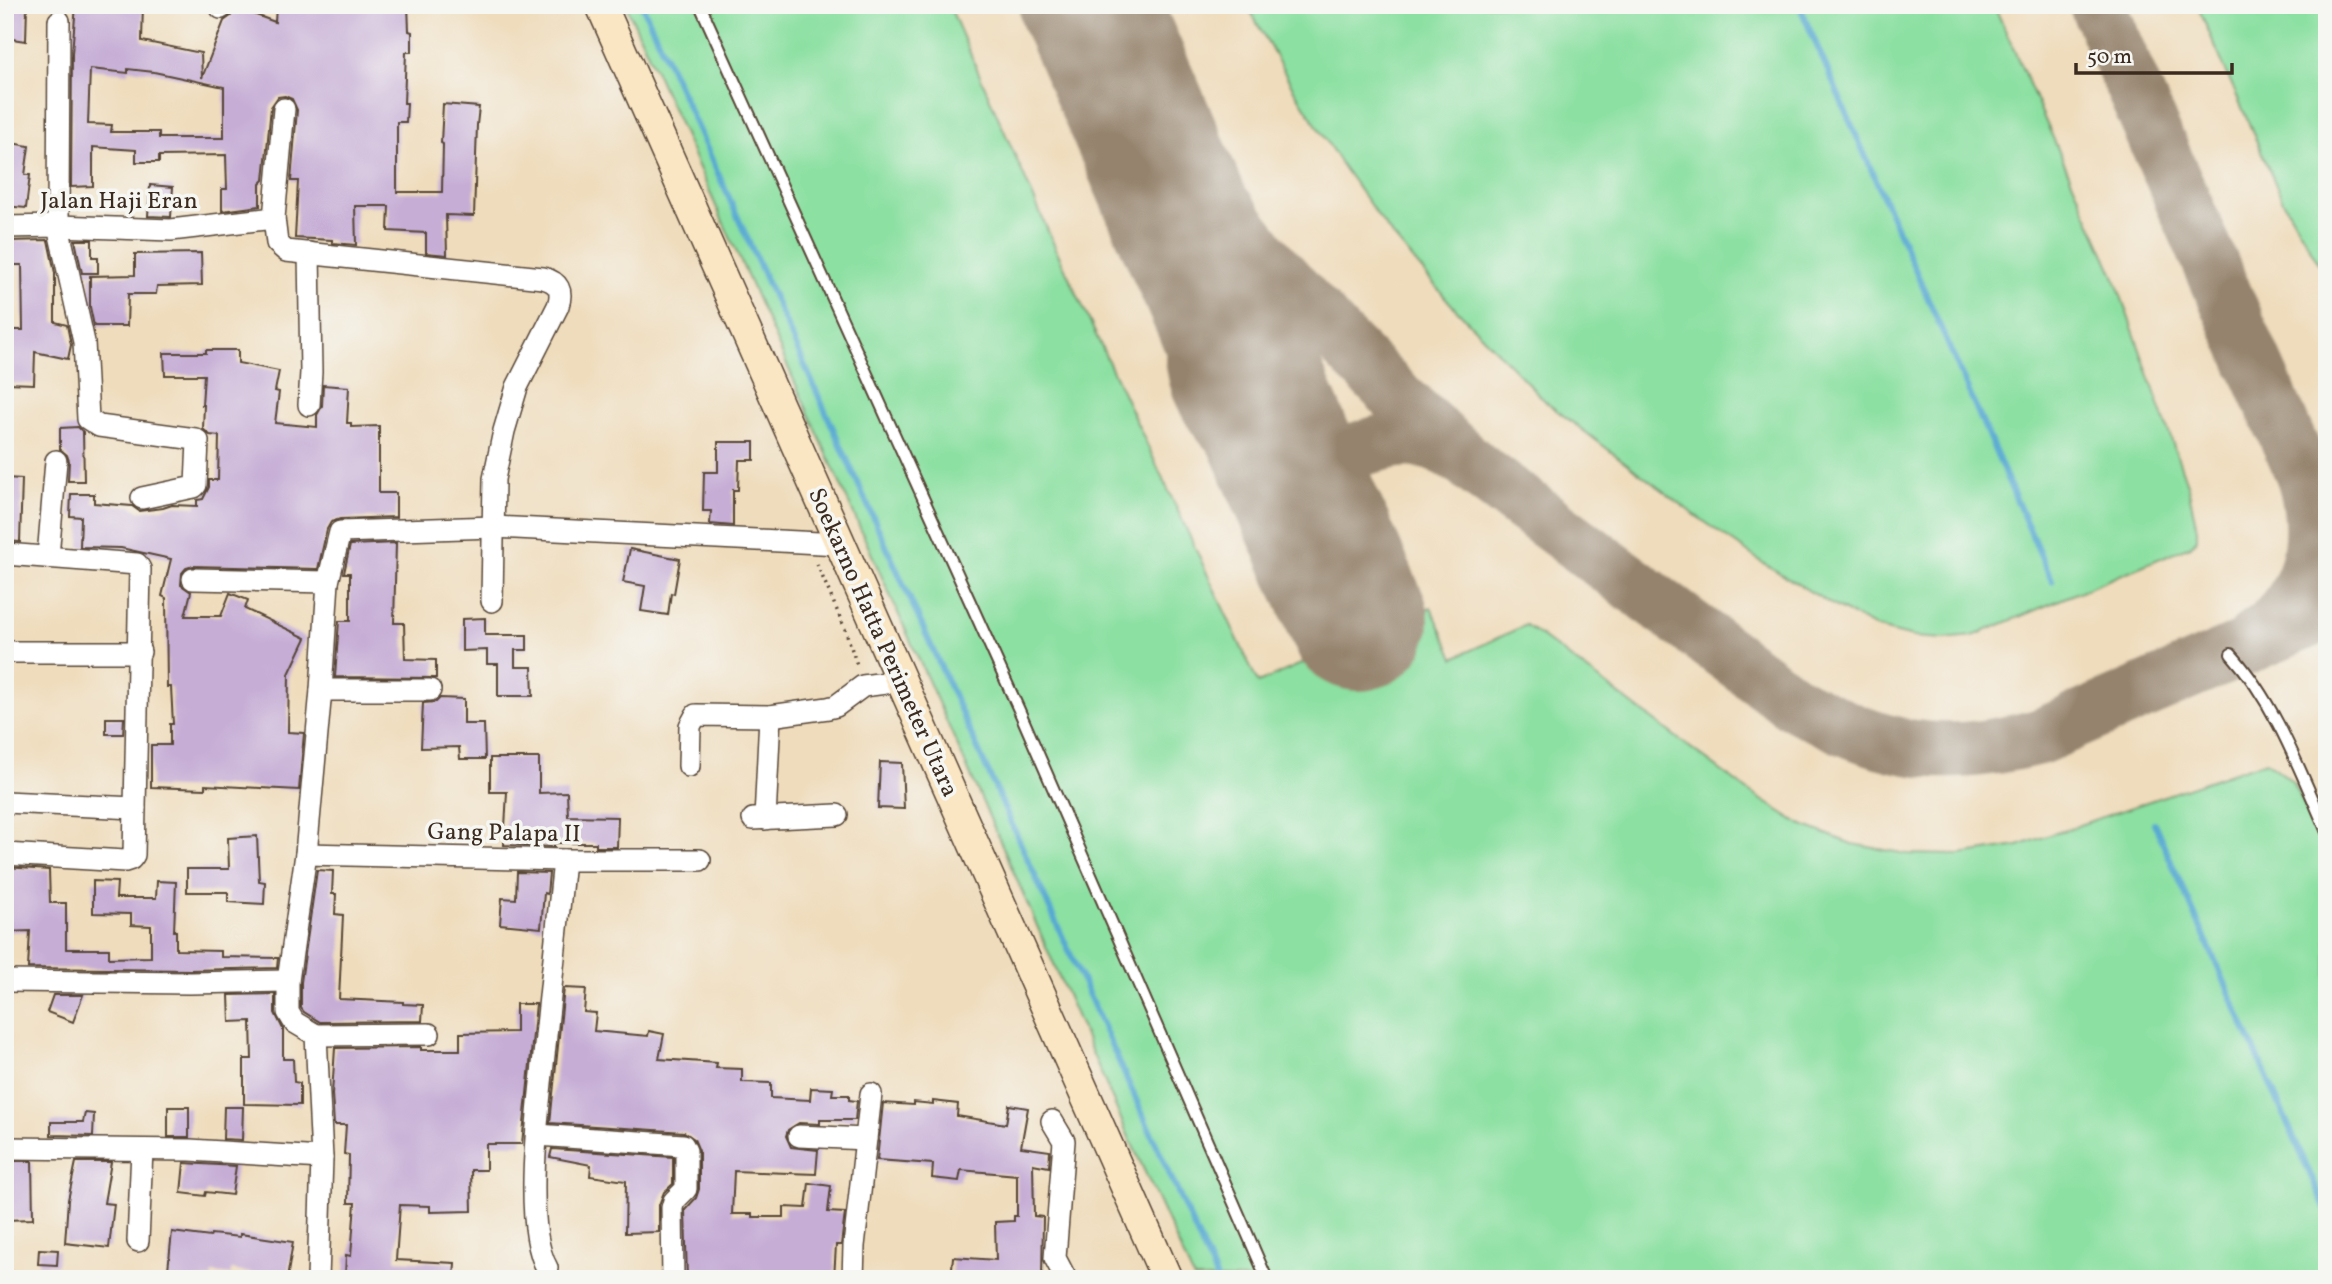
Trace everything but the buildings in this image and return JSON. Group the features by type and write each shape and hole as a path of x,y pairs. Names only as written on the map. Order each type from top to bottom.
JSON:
{"main road":[{"name":"Soekarno Hatta Perimeter Utara","path":"601,5 1167,1279"}],"street":[{"path":"59,21 58,226 84,342 88,419 99,426 198,441 196,485 142,498"},
{"path":"284,109 274,218 277,243 286,251 544,278 559,287 561,296 558,306 517,387 494,479 492,601"},
{"name":"Jalan Haji Eran","path":"5,227 171,230 274,218"},
{"path":"309,253 309,405"},
{"path":"48,557 57,461"},
{"path":"429,1034 316,1035 293,1022 288,1012 288,981 306,854 328,582 340,532 494,527 840,544"},
{"path":"5,554 137,564 140,569 134,855 131,859 5,854"},
{"path":"192,579 328,582"},
{"path":"5,652 140,652"},
{"path":"689,766 690,726 696,715 770,716 836,706 863,686 901,681"},
{"path":"321,691 430,690"},
{"path":"770,716 758,819 837,815"},
{"path":"5,802 135,808"},
{"name":"Gang Palapa II","path":"306,854 700,860"},
{"path":"547,1268 543,1260 534,1211 537,1135 564,860"},
{"path":"5,981 288,981"},
{"path":"316,1035 322,1158 318,1279"},
{"path":"853,1279 854,1246 871,1094"},
{"path":"1064,1141 1094,1116"},
{"path":"1052,1121 1064,1141 1055,1258 1066,1279"},
{"path":"537,1135 683,1145 686,1151 686,1189 674,1201 672,1208 673,1279"},
{"path":"799,1136 866,1139"},
{"path":"5,1148 190,1150 322,1158"},
{"path":"138,1241 142,1150"}],"lane":[{"path":"701,5 1019,710 1267,1279"},
{"path":"2231,654 2261,692 2327,832"}],"path":[{"path":"809,543 823,582 845,629 863,686"}],"green space":[{"path":"626,5 949,5 1055,247 1258,683 1431,607 1454,658 1526,625 1751,793 1800,824 1852,844 1907,854 1960,855 2018,846 2266,761 2292,781 2306,810 2327,802 2327,1279 1194,1279"},
{"path":"1247,5 1994,5 2113,273 2188,487 2197,539 2190,546 1973,636 1943,639 1913,637 1878,628 1836,607 1763,563 1547,403 1451,304 1391,234 1341,164 1293,88"},
{"path":"2197,5 2327,5 2327,278 2282,199"}],"waterway":[{"path":"642,5 1217,1279"},
{"path":"1799,5 2052,581"},
{"path":"2154,823 2327,1212"}],"taxiway":[{"path":"1097,5 1161,116 1220,200 1267,260 1335,335 1399,399 1475,468 1791,701 1824,718 1854,731 1910,748 1939,750 2002,745 2039,737 2327,612"},
{"path":"2097,5 2304,476"},
{"path":"1152,153 1186,231 1200,277 1201,295 1193,346 1198,384 1216,418 1229,433 1244,445 1279,460 1303,462 1326,459 1390,441 1412,440 1435,444 1459,456"},
{"path":"2256,637 2290,605 2308,566 2312,521 2304,476 2327,509"}],"runway":[{"path":"1089,5 1359,621"}]}
